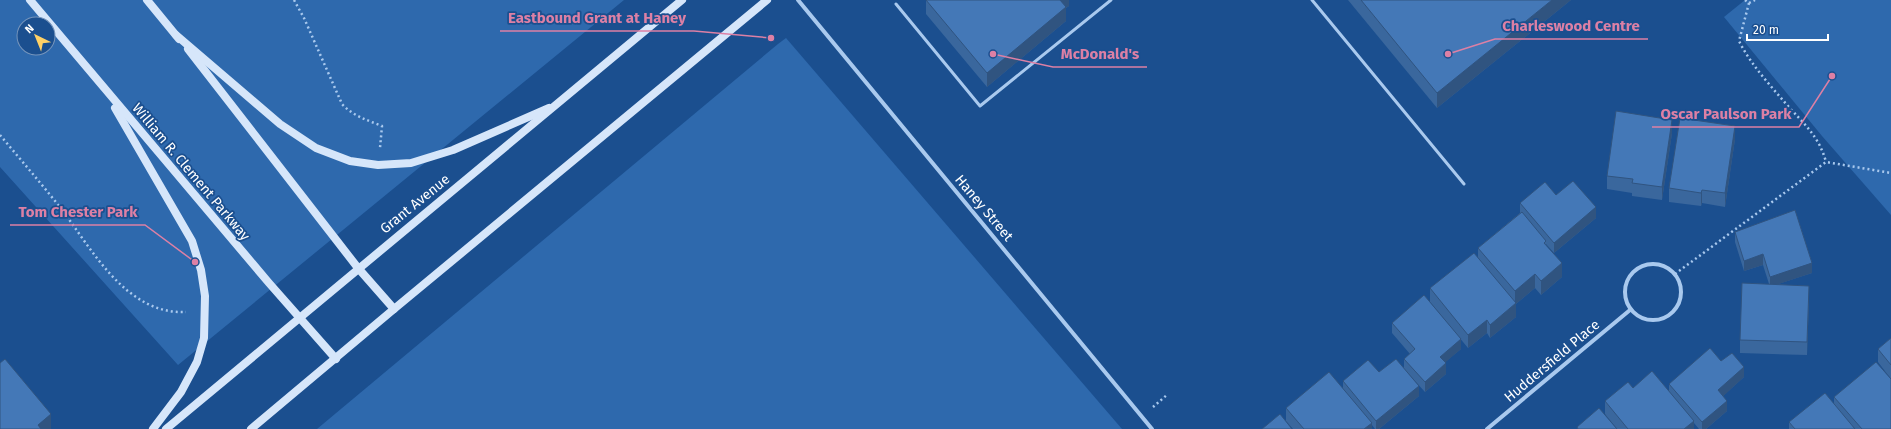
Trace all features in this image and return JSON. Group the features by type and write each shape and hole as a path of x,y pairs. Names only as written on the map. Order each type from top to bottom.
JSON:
{"main road":[{"name":"William R. Clement Parkway","path":"30,0 103,89 268,283 301,317 336,359"},
{"path":"147,0 358,268 394,309"},
{"name":"Grant Avenue","path":"166,429 682,0"},
{"path":"251,429 767,0"},
{"path":"176,35 280,124 310,144 350,161 378,165 411,163 453,150 558,104"},
{"path":"103,89 192,241 202,270 205,311 204,338 197,362 181,392 153,429"}],"street":[{"name":"Haney Street","path":"798,0 1152,429"},
{"path":"1652,264 1662,265 1675,274 1679,282 1681,292 1679,304 1673,312 1665,318 1656,321 1638,317 1630,310 1624,292 1628,278 1634,271 1642,266 1652,264"},
{"name":"Huddersfield Place","path":"1487,429 1630,310"}],"lane":[{"path":"896,4 980,106 1111,0"},
{"path":"1312,0 1464,184"}],"path":[{"path":"294,0 304,18 342,104 348,111 358,117 382,126 378,165"},
{"path":"1745,0 1749,3"},
{"path":"1755,0 1749,3 1739,42 1744,52 1770,85 1817,138 1826,162"},
{"path":"0,135 57,203 104,267 120,285 137,298 170,311"},
{"path":"1675,274 1826,162 1891,173"}],"shaded area":[{"path":"0,0 624,0 178,365 0,167"},
{"path":"1745,0 1891,0 1891,215 1822,136 1724,17"},
{"path":"786,38 1122,429 317,429 778,44"}],"building":[{"path":"926,0 1060,0 1066,7 987,73"},
{"path":"1361,0 1552,0 1437,93"},
{"path":"1616,111 1672,120 1662,187 1632,183 1633,179 1607,176"},
{"path":"1680,118 1735,126 1725,193 1702,190 1701,193 1669,188"},
{"path":"1573,181 1596,207 1554,243 1520,203 1545,182 1556,195"},
{"path":"1795,210 1812,263 1770,277 1763,254 1744,261 1735,232"},
{"path":"1522,212 1546,241 1544,243 1562,263 1541,281 1535,274 1515,291 1478,248"},
{"path":"1474,253 1516,303 1490,325 1487,320 1468,335 1430,288"},
{"path":"1742,283 1809,286 1807,342 1740,340"},
{"path":"1424,295 1461,339 1440,357 1446,363 1425,382 1404,359 1415,349 1392,323"},
{"path":"1891,338 1891,365 1878,349"},
{"path":"1710,348 1721,361 1732,353 1744,367 1718,390 1727,401 1702,422 1669,384"},
{"path":"5,359 51,414 38,425 41,429 0,429 0,363"},
{"path":"1396,359 1419,386 1376,421 1343,381 1368,360 1379,372"},
{"path":"1876,362 1891,379 1891,429 1862,429 1834,397"},
{"path":"1652,371 1694,421 1684,429 1628,429 1605,401 1628,382 1633,388"},
{"path":"1329,372 1372,423 1364,429 1304,429 1286,408"},
{"path":"1825,393 1855,429 1795,429 1789,422"},
{"path":"1599,408 1617,429 1578,429 1577,427"},
{"path":"1280,414 1292,429 1262,429"}],"place":[{"name":"Eastbound Grant at Haney","path":"771,38"},
{"name":"McDonald's","path":"993,54"},
{"name":"Charleswood Centre","path":"1448,54"},
{"name":"Oscar Paulson Park","path":"1832,76"},
{"name":"Tom Chester Park","path":"195,262"}]}
